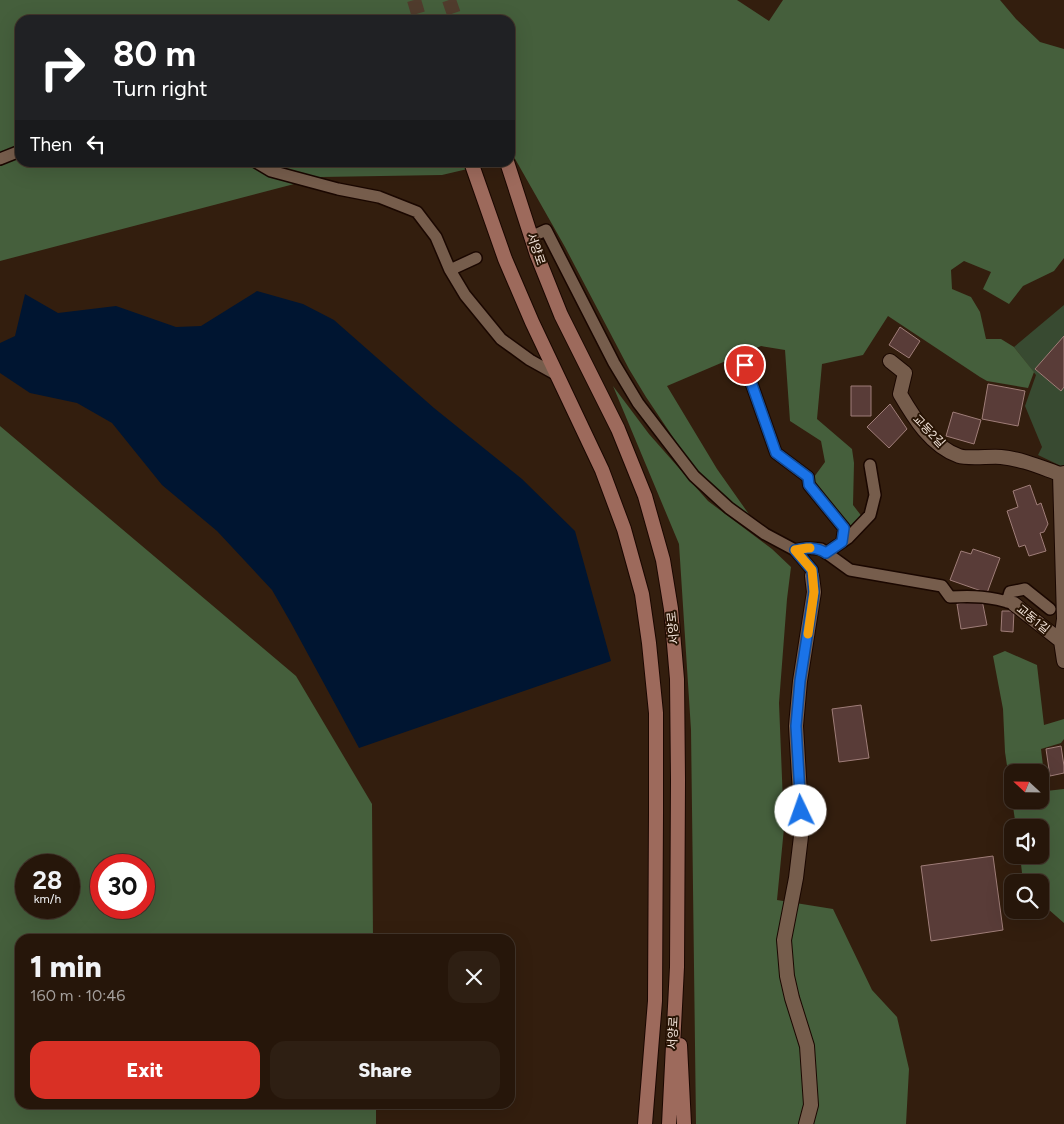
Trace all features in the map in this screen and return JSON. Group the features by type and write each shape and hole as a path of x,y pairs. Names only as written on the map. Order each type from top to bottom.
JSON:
{"main road":[{"name":"서양로","path":"473,167 505,258 532,322 602,470 624,529 642,594 656,712 655,1001 645,1124"},
{"name":"서양로","path":"509,167 538,255 561,315 618,429 645,496 663,560 671,609 678,679 676,967 668,1124"},
{"path":"676,967 684,1124"}],"street":[{"name":"교동2길","path":"890,361 904,373 900,394 917,422 941,446 961,457 1001,457 1023,460 1062,474"},
{"path":"1062,474 1064,619 1062,641"},
{"path":"806,1124 811,1106 807,1046 787,976 784,940 796,878 802,828 796,726 800,681 814,592 812,576"},
{"name":"교동1길","path":"1010,602 1062,641 1064,661"}],"lane":[{"path":"0,159 15,152"},
{"path":"265,167 328,187 379,197 417,212 436,237 450,270 465,295 501,339 530,360 557,375"},
{"path":"535,235 546,230 610,355 638,404 694,476 729,508 765,534 795,550 812,570 812,576"},
{"path":"450,270 476,258"},
{"path":"745,365 776,453 808,477 809,485 844,528 842,542"},
{"path":"826,553 848,538 870,515 875,495 870,465"},
{"path":"795,550 807,548 821,549 850,570 942,586 950,597 976,596 1010,602 1010,592 1025,589 1050,609"}],"green space":[{"path":"0,0 737,0 769,21 783,0 1000,0 1016,19 1040,42 1064,49 1064,258 1054,271 1023,286 1009,304 983,289 991,272 964,261 951,270 952,289 971,297 980,312 986,339 1001,339 1014,347 1034,372 1028,388 987,381 888,316 863,355 822,364 817,419 852,449 854,463 853,505 863,518 850,530 815,485 814,477 825,462 821,441 790,421 785,350 761,346 667,386 717,469 753,520 731,505 695,470 646,397 515,159 515,15 15,15 15,167 476,167 442,175 321,177 0,261"},
{"path":"1064,305 1064,466 1061,466 1038,455 1042,447 1025,406 1036,375 1014,347"},
{"path":"613,386 649,434 708,501 772,549 791,567 779,703 784,828 777,900 833,909 872,990 897,1017 909,1069 906,1124 696,1124 691,730 679,544"},
{"path":"0,426 296,676 372,804 373,934 15,934 15,1109 376,1109 376,1124 0,1124"},
{"path":"1005,651 1037,665 1044,725 1064,719 1064,739 1061,743 1041,749 1043,764 1007,764 1003,709 993,656"},
{"path":"1064,789 1064,923 1049,910 1049,874 1022,874 1021,864 1049,864 1049,819 1015,819 1013,809 1049,809 1049,791"}],"water":[{"path":"257,291 303,304 334,320 434,408 522,479 575,531 611,661 359,748 272,590 217,531 162,485 112,423 77,403 30,393 0,373 0,343 15,336 25,294 58,313 116,306 176,327 201,326"}],"building":[{"path":"900,327 920,341 909,358 889,345"},
{"path":"1064,336 1064,387 1061,391 1035,369"},
{"path":"988,384 1025,391 1018,426 982,419"},
{"path":"851,386 871,386 871,416 851,416"},
{"path":"890,404 907,429 889,448 867,427"},
{"path":"953,412 981,420 974,444 946,436"},
{"path":"1030,485 1037,505 1041,503 1048,524 1044,532 1040,533 1046,551 1029,556 1025,545 1019,547 1007,511 1018,507 1013,491"},
{"path":"973,549 1000,558 987,593 950,580 961,551 971,554"},
{"path":"982,600 987,625 961,629 957,604"},
{"path":"1002,611 1014,611 1013,632 1001,631"},
{"path":"861,705 869,758 839,762 832,709"},
{"path":"1061,746 1064,773 1050,776 1046,749"},
{"path":"993,856 1003,930 931,941 921,866"}],"tunnel":[{"path":"414,0 418,15"},
{"path":"449,0 454,15"}],"slow traffic":[{"path":"808,634 814,592 812,570 795,550 810,548"}],"route":[{"path":"745,365 776,453 808,477 809,485 844,528 842,542 826,553 821,549 807,548 795,550 812,570 814,592 800,681 796,726 801,811"}]}
